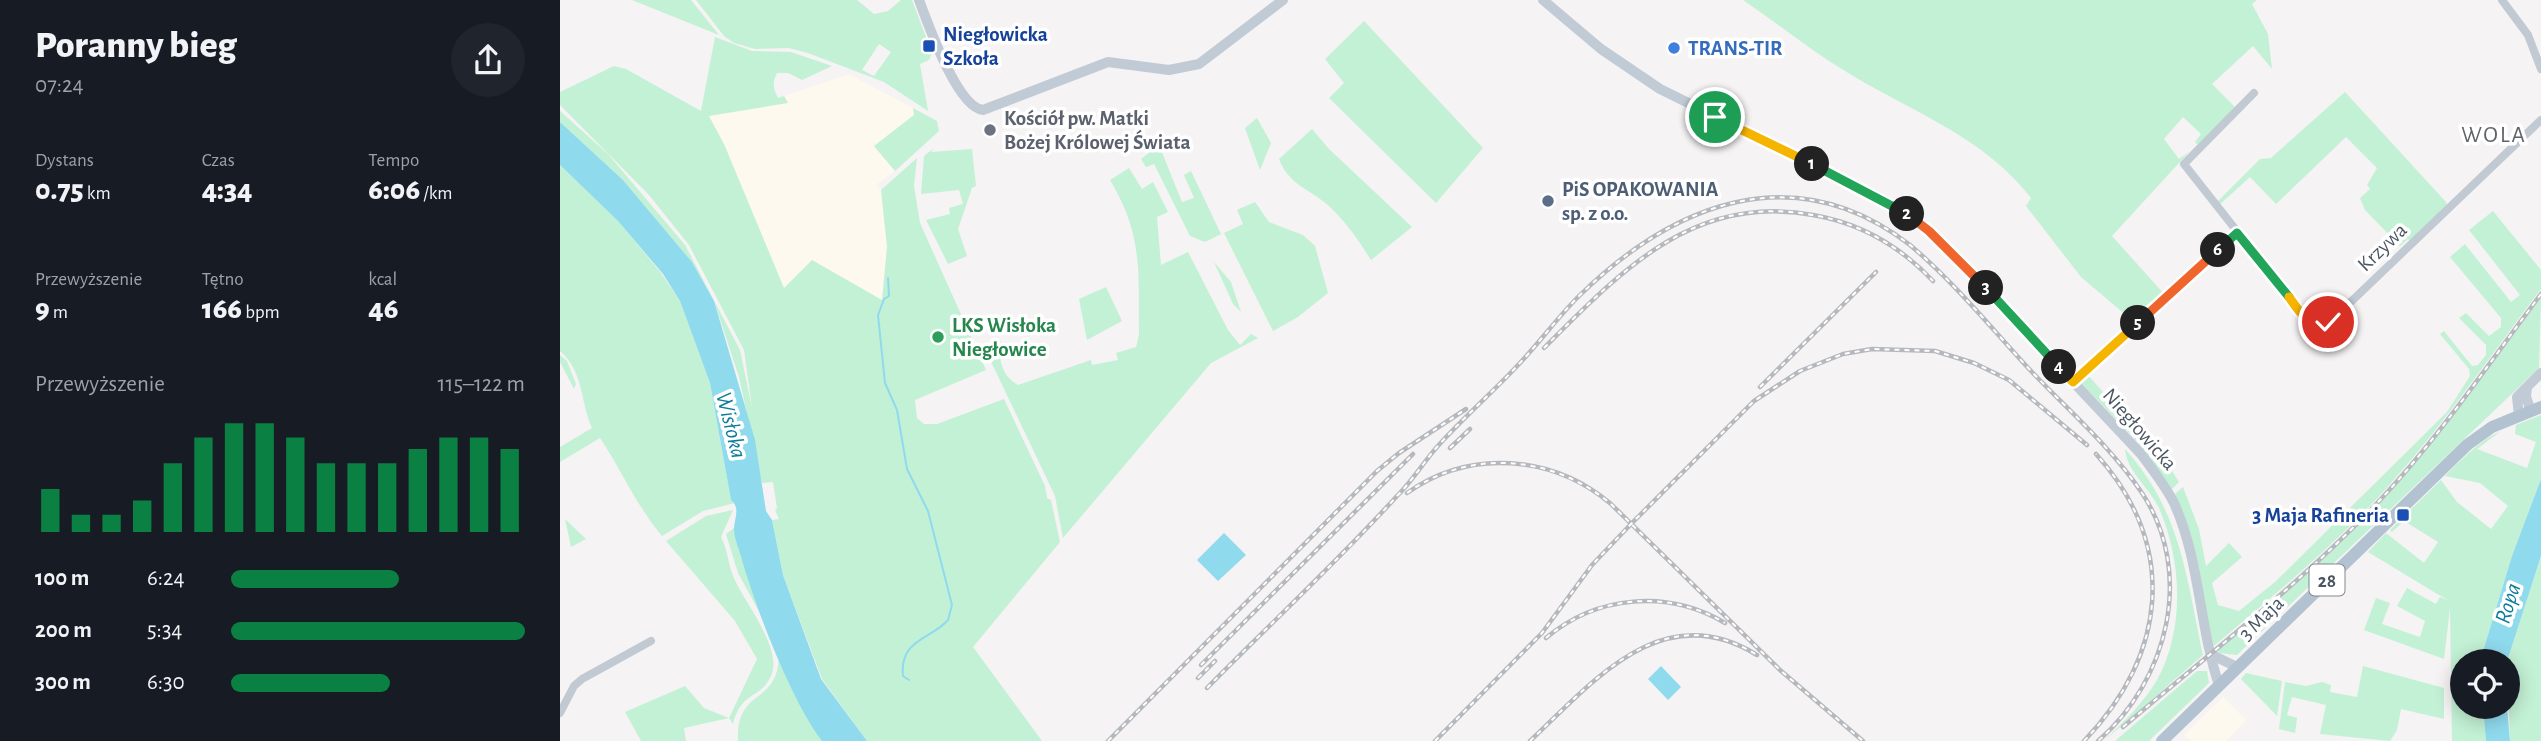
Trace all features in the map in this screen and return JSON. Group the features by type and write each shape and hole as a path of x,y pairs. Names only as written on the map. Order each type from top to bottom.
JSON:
{"main road":[{"name":"3 Maja","path":"2162,741 2417,493 2483,433 2531,411"}],"street":[{"path":"919,0 935,42 966,99 974,108 983,110 1108,62 1169,70 1194,65 1209,58 1283,0"},
{"name":"Niegłowicka","path":"1544,0 1601,49 1660,89 1904,212 1948,249 2141,454 2173,502 2189,548 2219,685"},
{"path":"2502,0 2528,35 2541,69"},
{"name":"Krzywa","path":"2254,93 2184,164 2303,315 2314,324 2324,324 2339,313 2541,120"},
{"path":"2073,382 2237,233"},
{"path":"2531,411 2526,397 2527,387 2541,373"},
{"path":"560,713 574,686 582,679 651,641"},
{"path":"2212,655 2237,667"}],"shaded area":[{"path":"849,74 913,108 914,115 874,146 895,171 876,185 881,190 887,247 882,301 812,260 784,289 724,144 708,116 788,102 784,96"},
{"path":"2223,697 2246,720 2226,741 2192,741 2184,735"}],"green space":[{"path":"632,0 691,0 719,35"},
{"path":"696,0 857,0 874,14 888,11 901,0 912,0 932,53 929,60 920,64 928,111 884,82 808,53 789,48 755,49 734,43 724,36","holes":["879,44 891,52 874,76 862,70"]},
{"path":"1743,0 2257,0 2252,4 2268,34 2272,69 2253,46 2212,84 2236,108 2198,145 2195,142 2201,134 2183,117 2164,139 2179,159 2189,152 2112,236 2164,294 2134,322 2081,277 2026,206 2031,198 1991,158 1944,126 1832,63"},
{"path":"1364,21 1483,148 1436,203 1329,98 1344,83 1325,59"},
{"path":"715,37 752,51 791,52 832,66 802,80 788,73 777,73 775,91 778,98 784,96 788,103 709,116 724,144 784,288 812,260 882,300 887,247 881,190 917,158 914,186 920,223 986,370 915,400 917,418 924,424 937,424 1004,399 1045,486 1047,498 1051,500 1060,542 973,647 1042,741 867,741 822,679 783,575 772,520 779,519 775,510 777,508 773,482 762,483 739,377 714,301 692,262 623,180 560,122 560,111 608,154 685,245 740,350 752,408 744,350 689,245 649,195 560,105 560,92 614,66 626,69 701,111"},
{"path":"2345,92 2446,202 2447,205 2411,242 2408,239 2400,246 2365,210 2360,198 2370,189 2367,185 2377,168 2346,137 2276,204 2250,177 2218,206 2216,203 2260,159 2271,158"},
{"path":"913,108 937,121 939,131 895,171 874,146 914,115"},
{"path":"1257,118 1271,143 1260,170 1245,128"},
{"path":"1312,129 1329,149 1412,227 1371,260 1342,219 1283,168 1279,159"},
{"path":"1159,145 1182,202 1194,198 1184,175 1191,171 1221,234 1205,242 1190,236 1154,164 1146,167 1141,159"},
{"path":"934,148 931,152 972,149 976,186 972,188 958,229 967,256 948,264 926,220 950,214 949,208 963,204 959,190 921,194 924,156"},
{"path":"560,165 618,221 661,273 680,301 710,383 731,500 735,503 703,511 662,536 644,512 600,438 560,462 560,447 592,428 578,377 560,351"},
{"path":"1129,168 1142,189 1153,182 1168,212 1157,217 1161,265 1188,252 1228,330 1240,345 1251,334 1258,338 1211,363 1063,538 1055,496 985,349 1001,341 1002,366 1018,385 1091,360 1092,365 1118,360 1116,353 1136,347 1139,335 1137,255 1129,219 1110,180"},
{"path":"1255,202 1269,222 1303,235 1315,246 1328,293 1298,317 1273,331 1224,233 1243,224 1237,210"},
{"path":"2493,211 2541,270 2541,289 2449,412 2391,483 2327,548 2214,646 2175,494 2183,487 2199,529 2206,566 2229,543 2242,557 2212,583 2218,605 2239,611 2275,582 2447,412 2470,376 2469,369 2440,334 2444,331 2472,366 2478,365 2486,355 2486,345 2459,318 2466,313 2489,336 2501,327 2501,318 2450,257 2465,244 2511,302 2520,295 2469,230"},
{"path":"1214,262 1231,282 1241,312 1233,304"},
{"path":"1106,287 1122,321 1087,340 1079,299"},
{"path":"2541,298 2539,368 2237,655 2219,653 2217,650 2370,514 2421,456"},
{"path":"560,355 567,361 576,384 574,389 560,362"},
{"path":"2087,374 2169,466 2179,482 2172,489 2133,437 2080,382"},
{"path":"2541,415 2541,479 2512,556 2484,649 2451,649 2450,608 2444,659 2364,630 2376,598 2390,603 2382,624 2420,637 2425,621 2397,606 2407,588 2436,604 2440,597 2449,601 2368,552 2386,533 2424,563 2438,542 2404,521 2392,532 2390,530 2441,480 2457,502 2491,529 2508,506 2480,483 2445,476 2478,445 2501,431 2477,449 2527,468 2536,442 2515,434 2516,425"},
{"path":"2125,449 2144,472 2170,521 2186,571 2203,655 2104,741 2139,705 2157,680 2166,660 2176,617 2176,572 2167,529 2155,500 2130,465"},
{"path":"733,510 721,537 734,578 767,640 773,665 767,684 746,700 733,724 729,718 757,659 735,621 666,541 706,516"},
{"path":"565,519 586,539 571,547"},
{"path":"734,528 749,583 767,626 738,573 726,534"},
{"path":"2541,557 2541,741 2510,741 2509,719 2520,719 2520,649 2509,649"},
{"path":"779,655 822,741 738,741 743,712 772,683"},
{"path":"2363,666 2444,688 2444,719 2401,709 2397,730 2390,741 2320,734 2326,705 2292,697 2287,715 2297,718 2295,733 2279,729 2285,682 2306,686 2322,682 2331,685 2330,692 2357,697"},
{"path":"2197,671 2207,671 2209,683 2149,741 2115,741"},
{"path":"2246,673 2282,681 2277,716 2241,679"},
{"path":"685,686 704,708 729,718 684,728 686,741 641,741 625,712"},
{"path":"2452,719 2484,719 2486,741 2452,741"}],"water":[{"name":"Wisłoka","path":"560,122 623,180 692,262 714,301 755,440 766,511 772,520 783,575 821,679 867,741 822,741 787,680 748,580 736,541 736,510 731,500 710,383 680,301 663,274 618,221 560,165"},
{"name":"Ropa","path":"2541,479 2541,556 2511,649 2484,649 2512,556"},
{"path":"1224,533 1246,555 1218,581 1197,560"},
{"path":"1661,666 1681,687 1668,700 1648,679"},
{"path":"2484,719 2508,719 2510,741 2486,741"}],"waterway":[{"path":"888,278 889,296 884,299 878,315 885,383 897,410 907,469 928,511 952,605 948,620 918,641 906,654 903,676 909,680"}],"railway":[{"path":"1207,688 1350,545 1402,490 1437,447 1519,364 1571,304 1615,264 1654,237 1694,216 1736,202 1779,197 1822,202 1866,218 1910,245 1957,290 2103,445 2142,493 2158,524 2167,557 2170,591 2166,624 2157,657 2142,688 2122,716 2098,741"},
{"path":"1544,348 1602,292 1663,244 1696,227 1732,216 1770,211 1813,215 1847,224 1893,247 1933,281"},
{"path":"1760,387 1876,272"},
{"path":"2123,727 2288,588 2381,499 2444,425 2541,294"},
{"path":"1435,741 1542,633 1592,565 1631,524 1754,401 1800,371 1843,354 1872,349 1935,351 1974,363 2009,380 2087,445"},
{"path":"1108,741 1377,471 1399,453 1466,409"},
{"path":"1450,448 1470,429"},
{"path":"1201,665 1413,454"},
{"path":"2084,741 2112,708 2133,673 2146,637 2152,600 2151,563 2141,526 2123,489 2096,454"},
{"path":"1407,493 1431,479 1457,469 1511,463 1564,475 1588,488 1611,504 1780,670 1863,741"},
{"path":"1546,638 1587,613 1610,605 1633,602 1657,601 1680,605 1725,623"},
{"path":"1530,741 1604,672 1632,654 1660,641 1690,635 1723,639 1757,655"},
{"path":"1198,678 1215,661"}],"place":[{"name":"Niegłowicka Szkoła","path":"929,46"},
{"name":"TRANS-TIR","path":"1674,48"},
{"name":"Kościół pw. Matki Bożej Królowej Świata","path":"990,130"},
{"name":"PiS OPAKOWANIA sp. z o.o.","path":"1548,201"},
{"name":"LKS Wisłoka Niegłowice","path":"938,337"},
{"name":"3 Maja Rafineria","path":"2403,515"}],"district":[{"name":"WOLA","path":"2494,134"}],"route":[{"path":"1715,117 1883,199 1904,212 1948,249 2073,382 2237,233 2309,321 2314,324 2328,322"}]}
